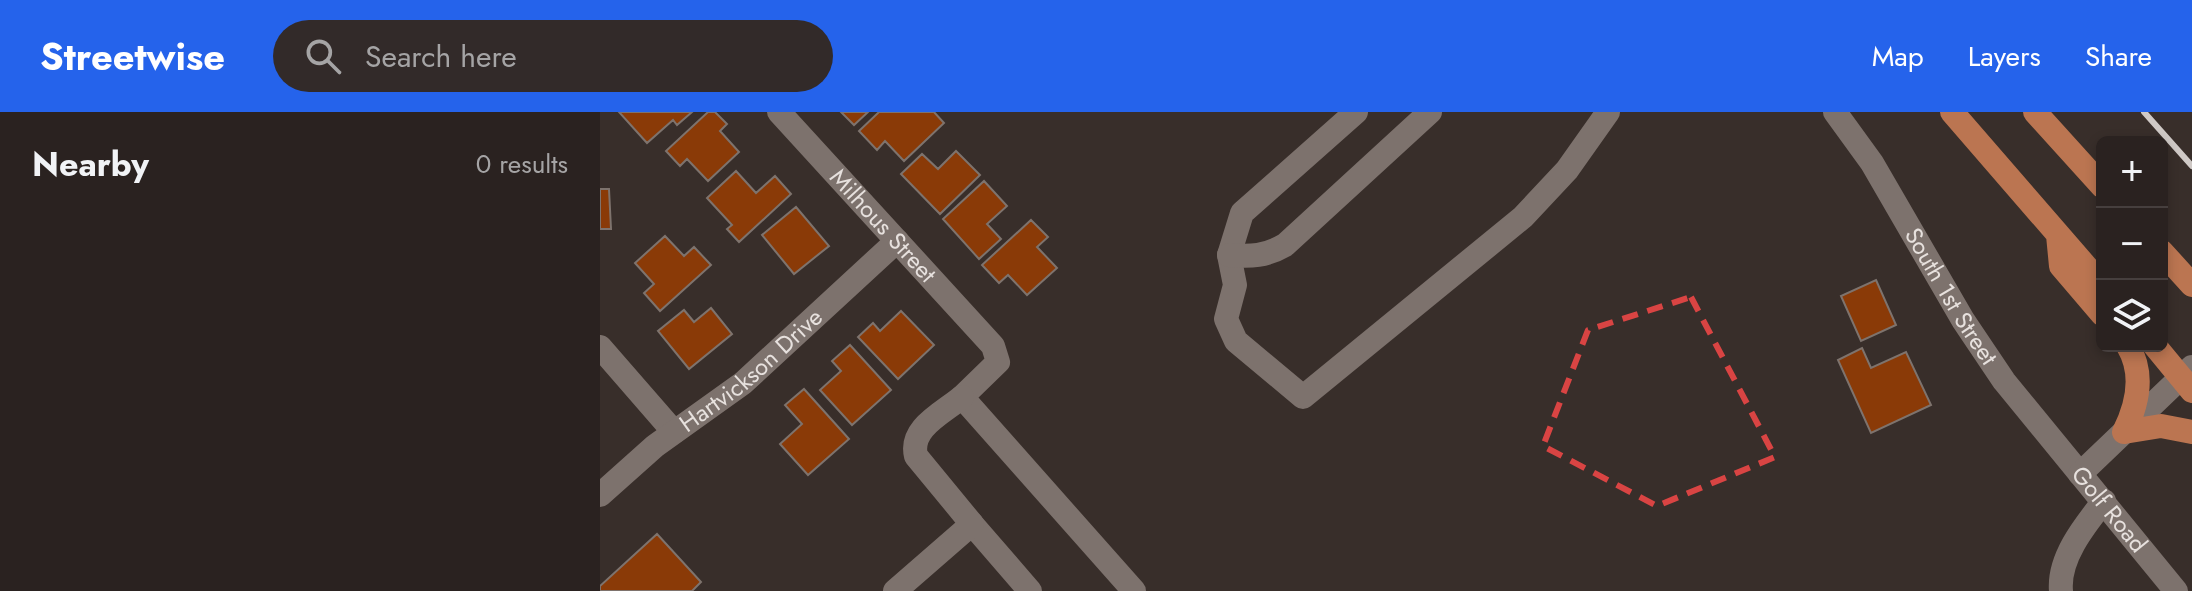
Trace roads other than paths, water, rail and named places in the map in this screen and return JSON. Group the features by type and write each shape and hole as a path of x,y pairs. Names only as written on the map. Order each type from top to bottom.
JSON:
{"main road":[{"path":"1952,112 2098,280"},
{"path":"2035,112 2096,179"},
{"path":"2058,235 2061,266 2096,307"},
{"path":"2168,259 2192,285"},
{"path":"2124,432 2134,410 2138,384 2136,364 2131,352"},
{"path":"2161,352 2188,378"},
{"path":"2124,432 2161,426 2192,432"}],"street":[{"name":"Milhous Street","path":"779,112 993,346 998,362 962,397"},
{"path":"1356,112 1242,213 1229,255 1235,285 1226,319 1236,341 1303,397 1523,217 1567,170 1608,112"},
{"path":"1229,255 1253,257 1272,253 1285,245 1430,112"},
{"name":"South 1st Street","path":"1835,112 1872,163 1987,358 2018,402 2080,474"},
{"name":"Hartvickson Drive","path":"600,495 674,432 743,383 897,241"},
{"path":"600,347 674,432"},
{"name":"Golf Road","path":"2176,591 2080,474 2188,378"},
{"path":"1030,591 916,456 914,448 918,432 962,397 1134,591"},
{"path":"2061,591 2071,548 2104,501"},
{"path":"895,591 972,524"}],"railway":[{"path":"2144,112 2192,166"}]}
